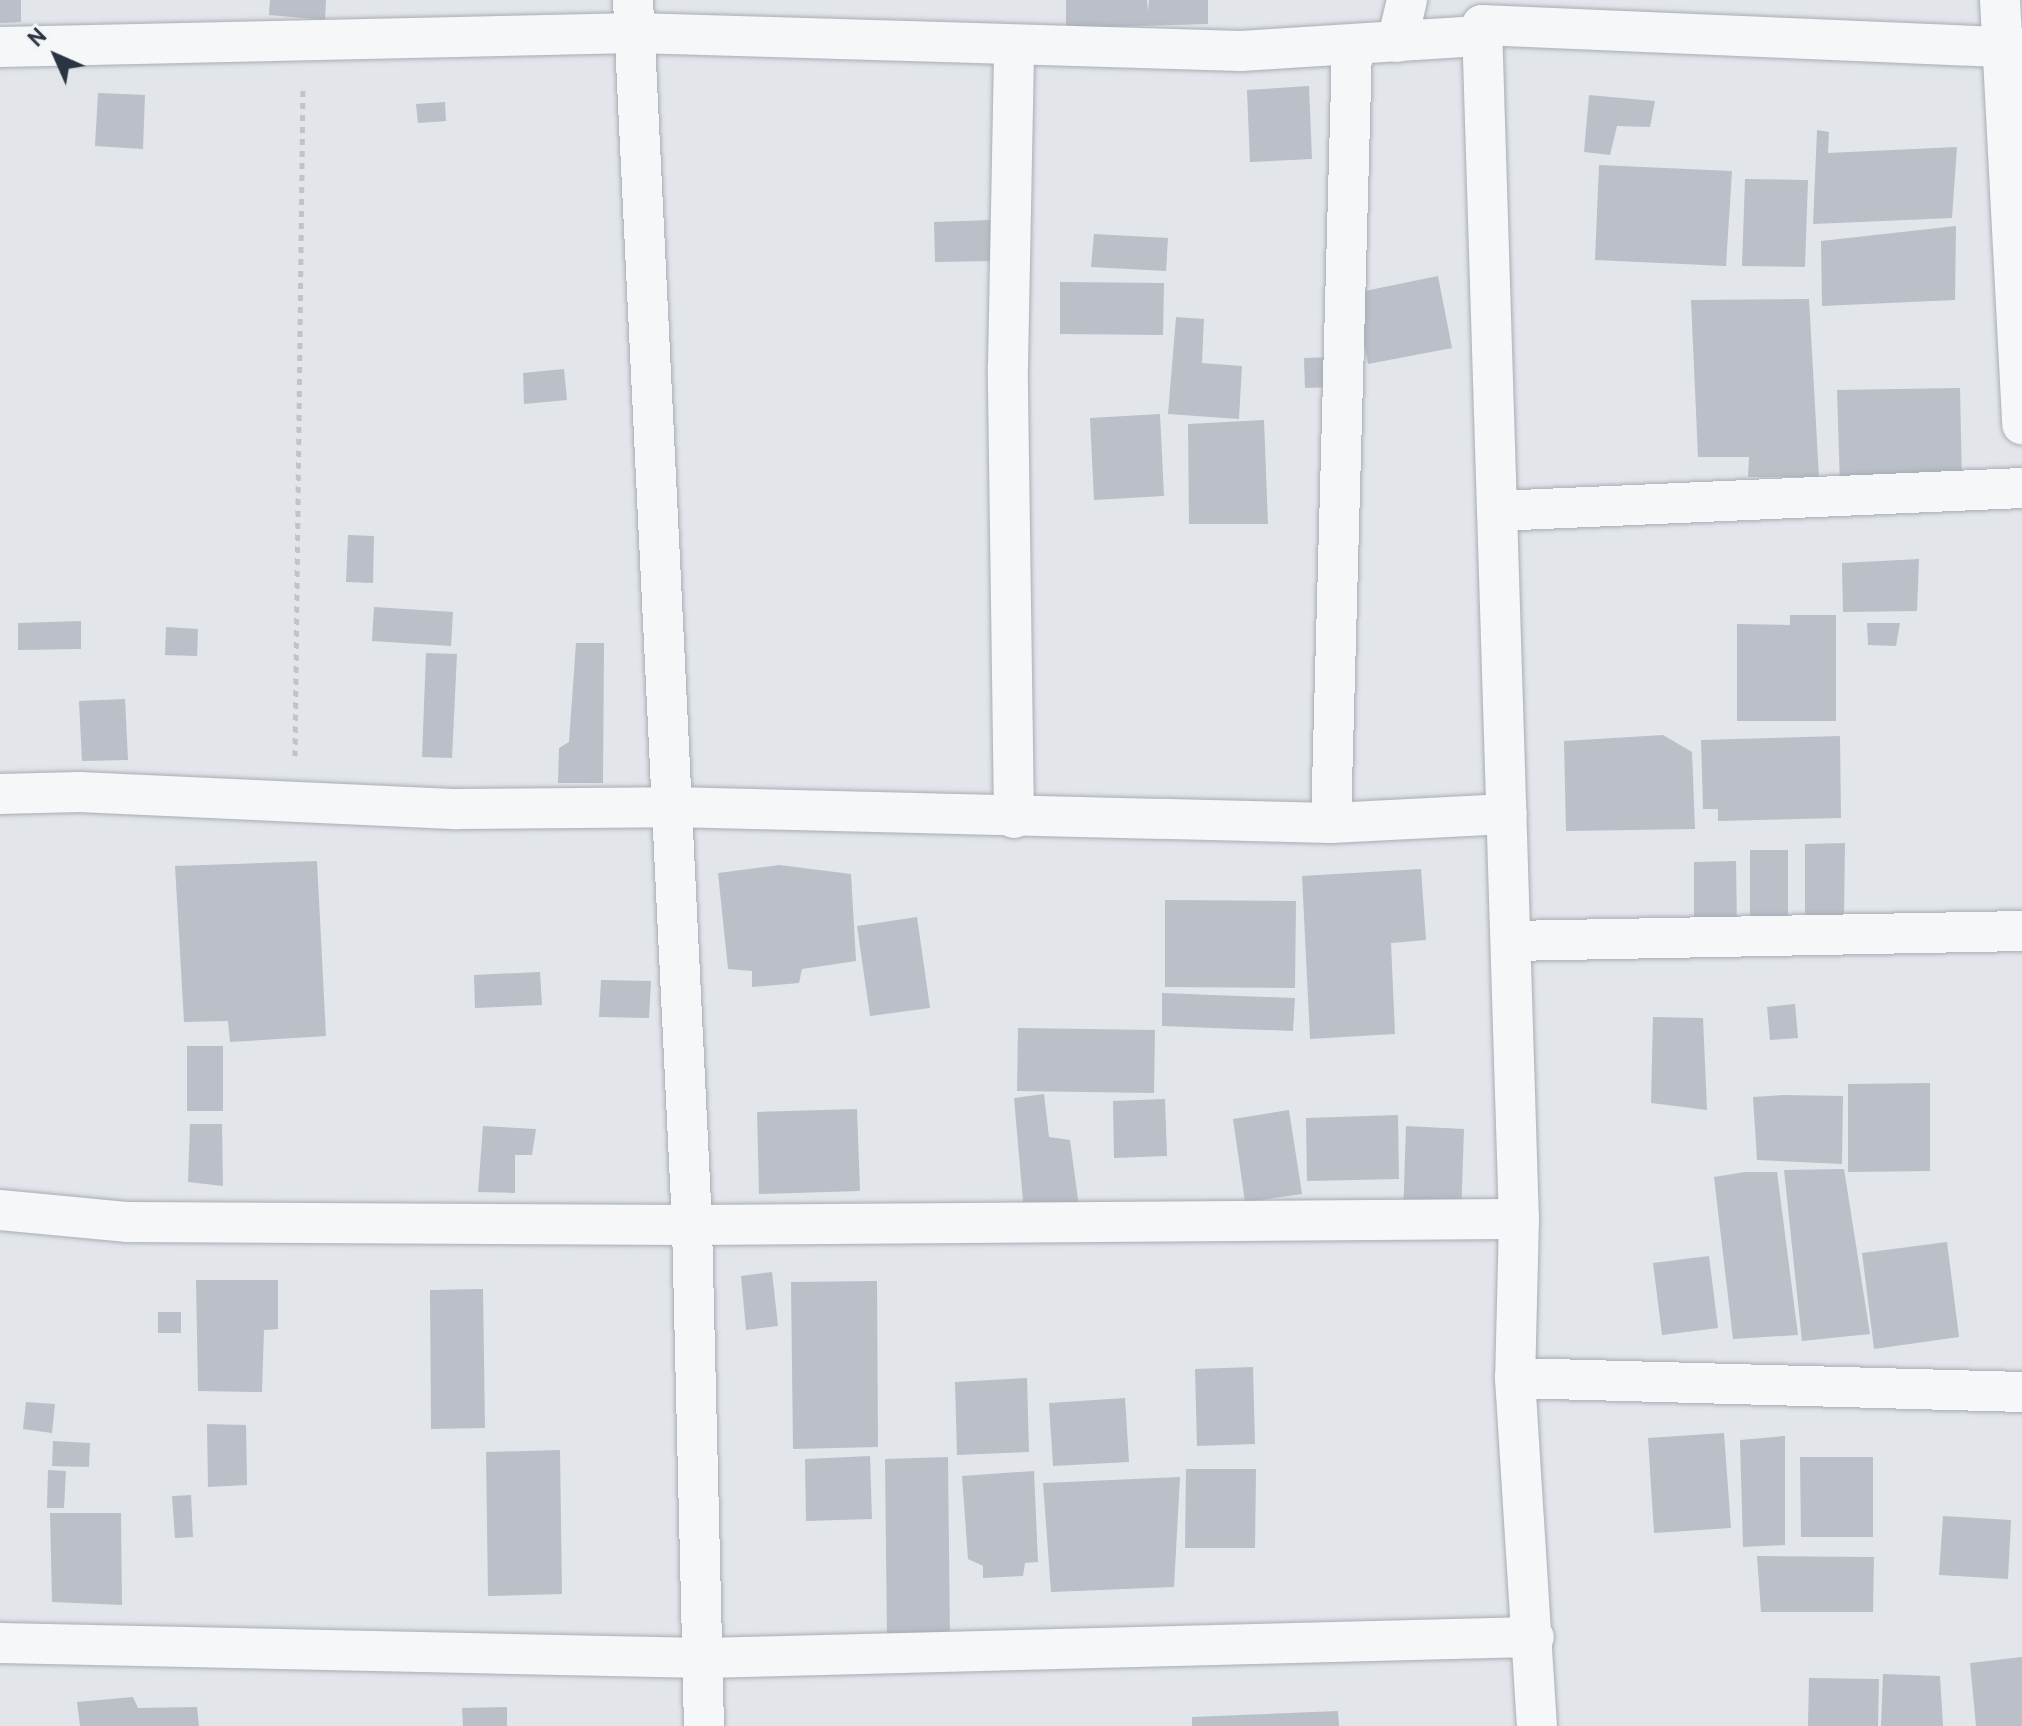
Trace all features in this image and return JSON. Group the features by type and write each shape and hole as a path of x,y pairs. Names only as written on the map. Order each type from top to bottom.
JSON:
{"street":[{"path":"1397,42 1407,0"},
{"path":"2000,0 2011,48 2022,424"},
{"path":"0,47 303,41 634,17 1014,48 1241,51 1479,36 1482,25"},
{"path":"634,17 692,1225 704,1726"},
{"path":"1482,25 2011,48"},
{"path":"1482,25 1519,1219 1515,1378 1534,1637 1537,1726"},
{"path":"1331,823 1352,46"},
{"path":"1014,48 1008,366 1014,818"},
{"path":"1497,511 2022,488"},
{"path":"0,794 79,792 295,805 671,807 1014,818 1331,823 1507,814"},
{"path":"1511,941 2022,931"},
{"path":"0,1210 128,1222 692,1225 1519,1219"},
{"path":"1515,1378 2022,1392"},
{"path":"0,1643 704,1658 1534,1637"}],"path":[{"path":"295,805 303,41"}],"building":[{"path":"0,0 21,0 21,22 0,23"},
{"path":"270,0 326,0 325,20 269,15"},
{"path":"1066,0 1147,0 1148,11 1149,0 1208,0 1208,24 1066,28"},
{"path":"1309,86 1312,159 1250,162 1247,90"},
{"path":"98,93 145,95 143,149 95,146"},
{"path":"1589,95 1655,101 1650,127 1617,126 1610,155 1584,152"},
{"path":"445,102 446,121 418,123 416,104"},
{"path":"1817,130 1829,132 1828,153 1957,147 1952,218 1813,224"},
{"path":"1599,165 1732,171 1726,266 1595,260"},
{"path":"1745,179 1808,180 1805,267 1742,266"},
{"path":"991,220 992,261 935,262 934,222"},
{"path":"1956,226 1955,300 1822,306 1821,241"},
{"path":"1094,234 1168,238 1166,271 1091,267"},
{"path":"1438,276 1452,348 1368,364 1355,293"},
{"path":"1060,282 1164,283 1163,335 1060,334"},
{"path":"1809,299 1819,477 1748,477 1749,457 1698,457 1691,300"},
{"path":"1176,317 1204,319 1202,363 1242,366 1239,419 1168,414"},
{"path":"1334,357 1335,387 1305,388 1304,358"},
{"path":"564,369 567,400 524,404 523,373"},
{"path":"1960,388 1962,484 1840,487 1837,390"},
{"path":"1160,414 1164,496 1094,500 1090,418"},
{"path":"1264,420 1268,524 1189,524 1188,424"},
{"path":"348,535 374,536 373,583 346,582"},
{"path":"1919,559 1917,611 1843,612 1842,563"},
{"path":"374,607 453,612 451,646 372,641"},
{"path":"1790,615 1836,615 1836,721 1737,721 1737,624 1790,625"},
{"path":"81,621 81,649 18,650 18,623"},
{"path":"1867,623 1900,623 1896,646 1868,645"},
{"path":"166,627 198,629 197,656 165,655"},
{"path":"576,643 604,643 603,783 558,783 559,748 569,742"},
{"path":"426,653 457,654 452,758 422,757"},
{"path":"125,699 128,760 82,761 79,701"},
{"path":"1663,735 1692,752 1695,829 1566,831 1564,741"},
{"path":"1840,736 1841,818 1718,821 1718,809 1703,809 1701,740"},
{"path":"1845,843 1844,917 1805,918 1805,844"},
{"path":"1750,850 1788,850 1788,922 1750,922"},
{"path":"317,861 326,1036 230,1042 228,1021 184,1022 175,866"},
{"path":"1736,861 1737,928 1694,929 1694,862"},
{"path":"779,865 851,874 856,961 802,969 799,983 752,987 752,971 728,969 718,873"},
{"path":"1421,869 1426,940 1391,943 1395,1034 1310,1039 1302,876"},
{"path":"1165,900 1296,901 1295,988 1165,987"},
{"path":"917,917 930,1008 870,1016 857,926"},
{"path":"540,972 542,1005 475,1008 474,975"},
{"path":"601,980 651,981 649,1018 599,1017"},
{"path":"1162,993 1295,998 1293,1031 1162,1026"},
{"path":"1795,1004 1798,1038 1770,1040 1767,1007"},
{"path":"1653,1017 1703,1018 1707,1110 1651,1103"},
{"path":"1018,1028 1155,1030 1154,1093 1017,1091"},
{"path":"187,1046 223,1046 223,1111 187,1111"},
{"path":"1930,1083 1930,1171 1848,1172 1848,1084"},
{"path":"1044,1094 1049,1137 1070,1140 1079,1207 1024,1213 1014,1098"},
{"path":"1843,1096 1842,1164 1757,1160 1753,1097"},
{"path":"1165,1099 1167,1156 1114,1158 1113,1101"},
{"path":"857,1109 860,1191 759,1194 757,1112"},
{"path":"1289,1110 1302,1194 1245,1202 1233,1119"},
{"path":"1398,1115 1399,1179 1307,1181 1306,1118"},
{"path":"190,1124 222,1124 223,1186 188,1182"},
{"path":"483,1126 536,1129 532,1155 515,1155 515,1193 478,1192"},
{"path":"1406,1126 1464,1129 1461,1218 1403,1217"},
{"path":"1844,1169 1870,1334 1802,1341 1784,1170"},
{"path":"1745,1172 1777,1172 1798,1335 1733,1339 1714,1177"},
{"path":"1947,1242 1959,1337 1874,1349 1862,1253"},
{"path":"1709,1256 1718,1328 1662,1335 1653,1263"},
{"path":"772,1272 778,1326 746,1330 741,1276"},
{"path":"196,1280 278,1280 278,1329 264,1330 262,1392 198,1391"},
{"path":"877,1281 878,1447 793,1449 791,1282"},
{"path":"483,1289 485,1428 431,1429 430,1290"},
{"path":"158,1312 181,1312 181,1333 158,1333"},
{"path":"1253,1367 1255,1444 1197,1446 1195,1369"},
{"path":"1027,1378 1029,1452 957,1455 955,1382"},
{"path":"1125,1398 1129,1462 1053,1466 1049,1403"},
{"path":"26,1402 55,1404 52,1433 23,1429"},
{"path":"207,1424 246,1425 247,1485 208,1487"},
{"path":"1724,1433 1731,1528 1654,1533 1648,1438"},
{"path":"1785,1436 1785,1545 1743,1547 1740,1440"},
{"path":"53,1441 90,1443 89,1467 52,1466"},
{"path":"560,1450 562,1594 488,1596 486,1452"},
{"path":"870,1456 872,1519 806,1521 805,1459"},
{"path":"948,1457 950,1641 887,1641 885,1459"},
{"path":"1800,1457 1873,1457 1873,1537 1801,1537"},
{"path":"1186,1469 1256,1469 1255,1548 1185,1548"},
{"path":"48,1470 66,1471 64,1508 47,1508"},
{"path":"1034,1471 1038,1562 1025,1563 1023,1576 983,1578 983,1566 968,1559 962,1476"},
{"path":"1180,1477 1174,1587 1051,1592 1043,1483"},
{"path":"191,1495 193,1537 175,1538 172,1496"},
{"path":"50,1513 121,1513 122,1605 52,1602"},
{"path":"1943,1516 2011,1520 2008,1579 1939,1575"},
{"path":"1757,1556 1874,1557 1873,1612 1761,1612"},
{"path":"2022,1657 2022,1726 1976,1726 1970,1663"},
{"path":"1883,1674 1940,1676 1943,1726 1881,1726"},
{"path":"1809,1678 1879,1679 1878,1726 1808,1726"},
{"path":"133,1697 138,1708 197,1707 199,1726 80,1726 77,1702"},
{"path":"507,1707 507,1726 463,1726 462,1708"},
{"path":"1338,1711 1339,1726 1192,1726 1192,1717"}]}
